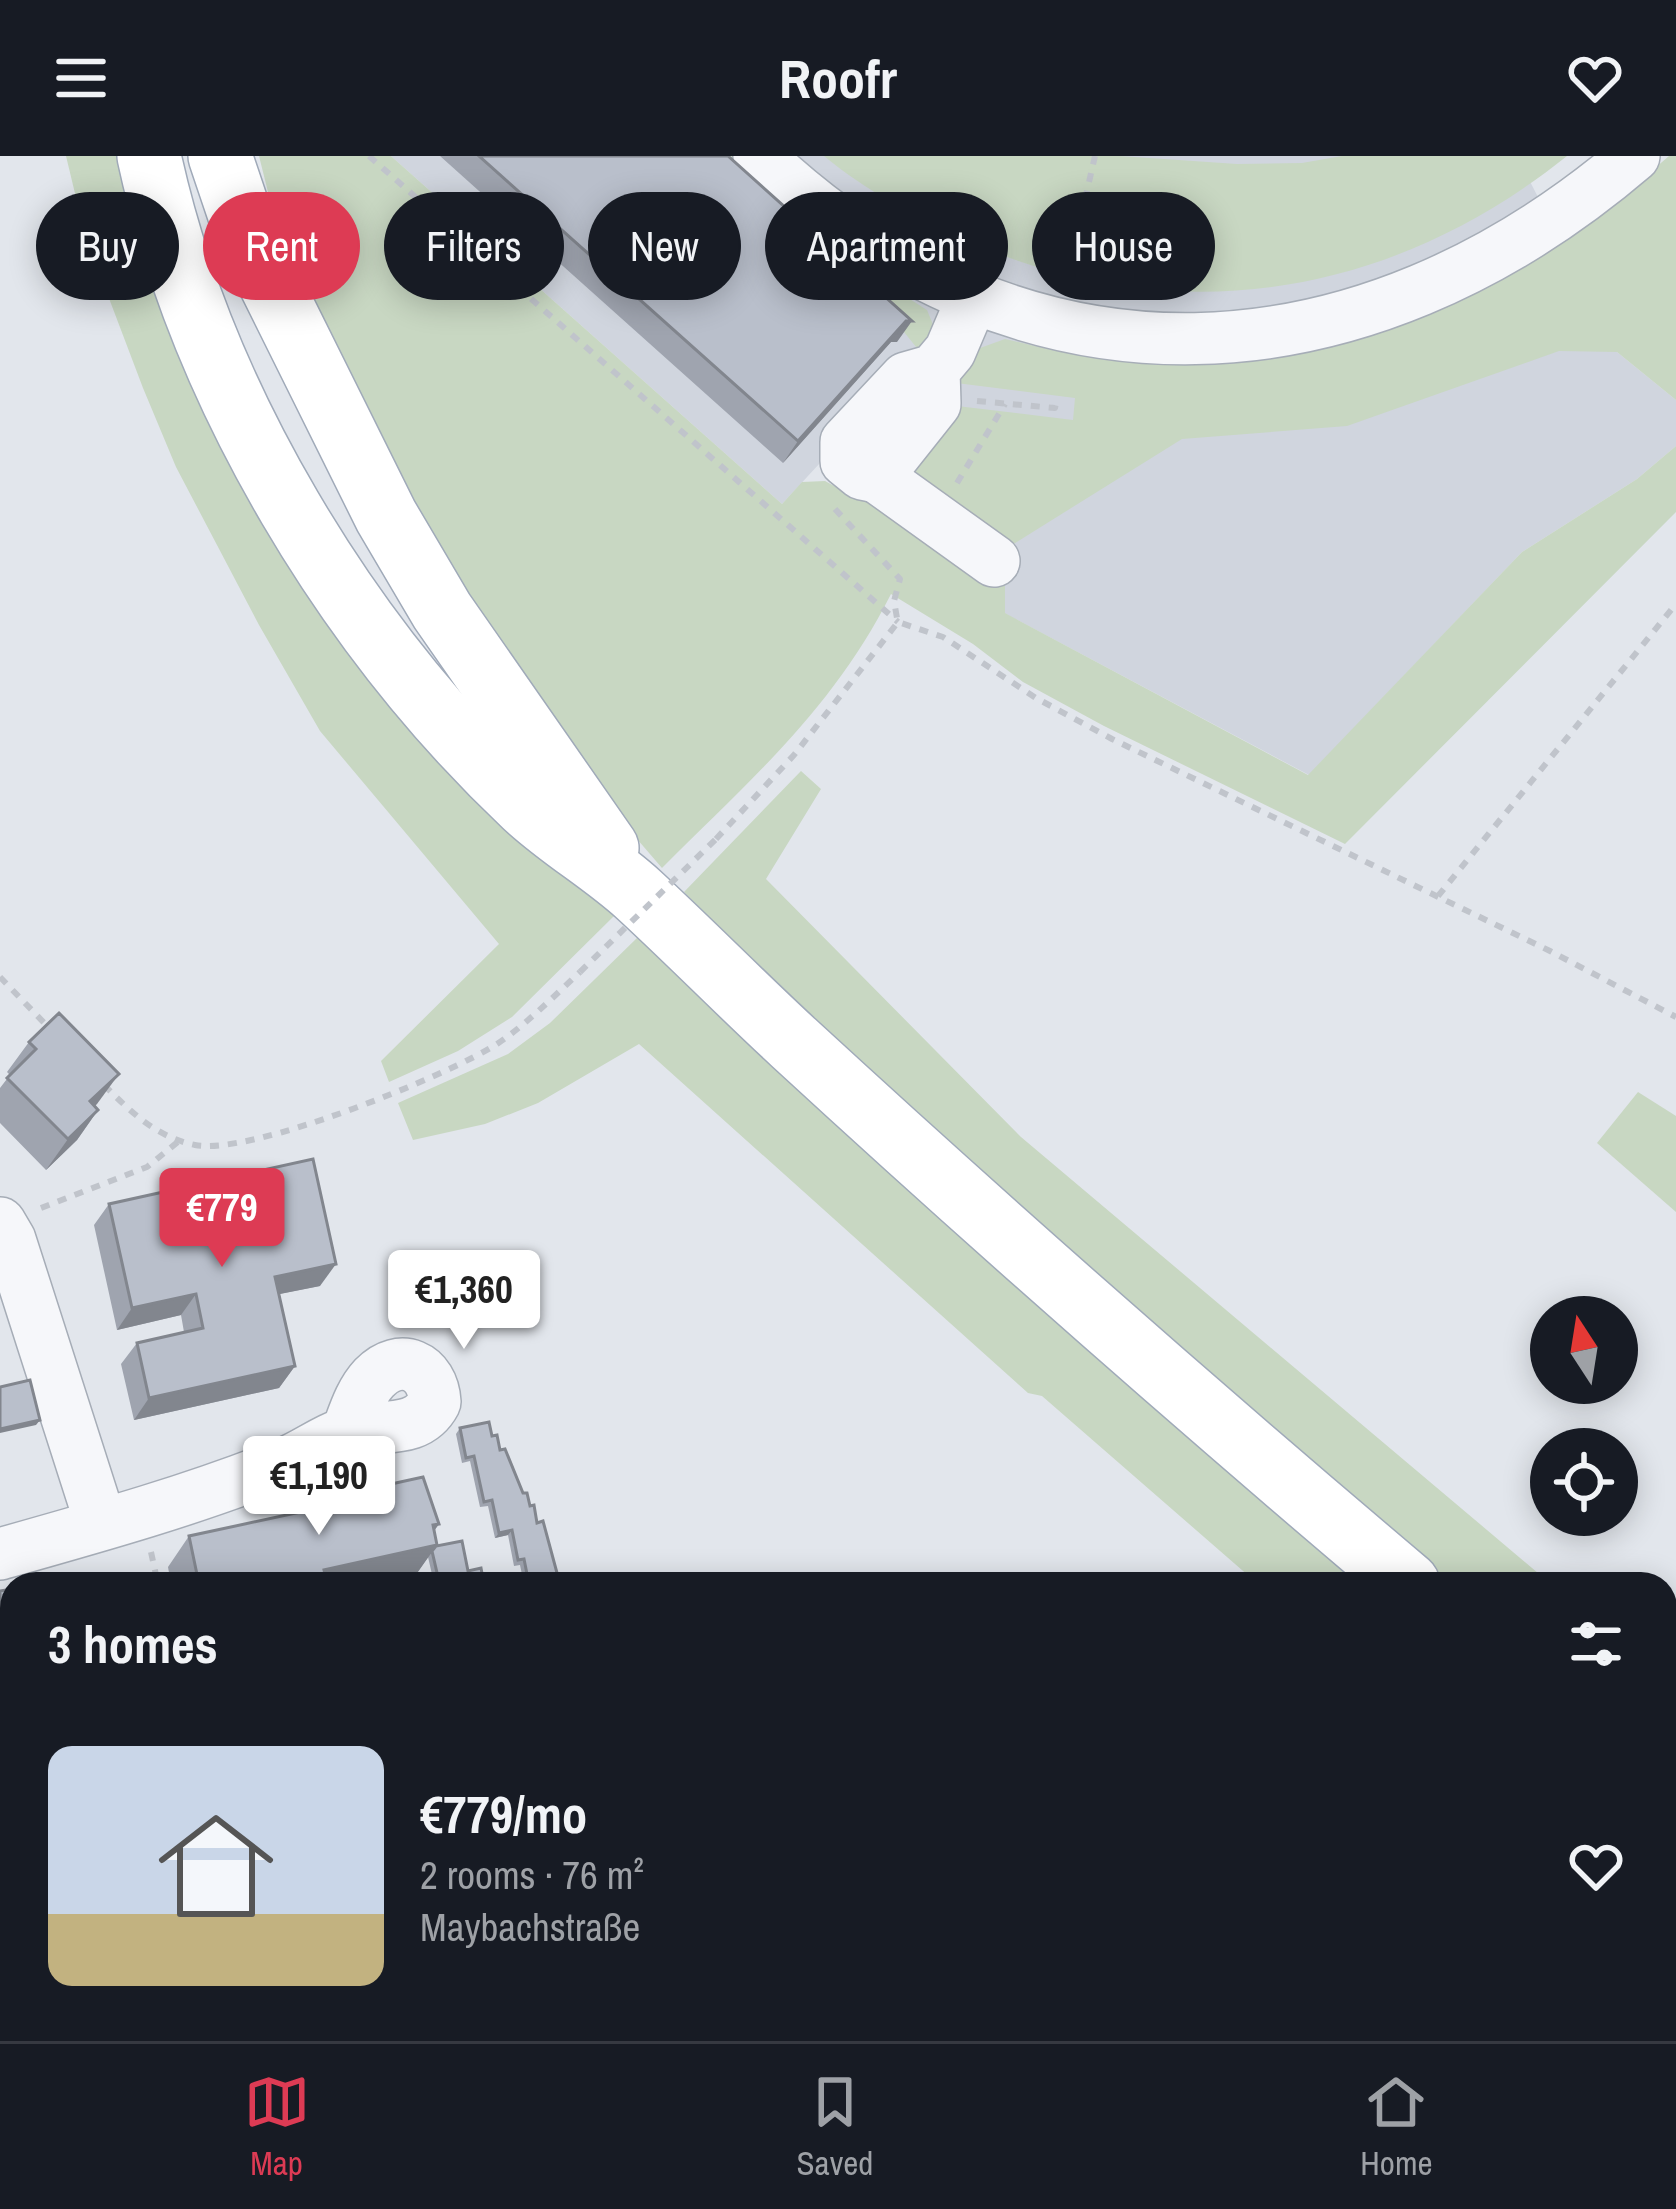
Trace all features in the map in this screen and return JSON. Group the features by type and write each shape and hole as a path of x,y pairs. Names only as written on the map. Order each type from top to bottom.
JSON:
{"main road":[{"path":"148,156 170,237 204,330 252,435 314,548 400,665 479,758 544,822 636,892 992,1224 1394,1572"},
{"path":"220,156 247,236 396,535 465,646 636,892"}],"street":[{"path":"759,156 804,192"},
{"path":"982,300 1047,322 1160,339 1241,338 1322,324 1396,302 1488,260 1573,207 1634,156"},
{"path":"972,300 950,351 846,442 839,466 936,519 994,561"},
{"path":"5,1232 101,1524"},
{"path":"0,1554 287,1462 347,1432"}],"path":[{"path":"369,156 898,622 944,637 1036,698 1112,739 1676,1017"},
{"path":"1086,192 1094,156"},
{"path":"916,381 1005,404 1055,408 1057,397"},
{"path":"936,519 1005,404"},
{"path":"104,1084 145,1124 179,1141 215,1146 252,1139 413,1086 492,1047 533,1016 716,839 794,755 898,622 894,601 900,579 839,466"},
{"path":"1438,896 1676,604"},
{"path":"0,977 59,1038"},
{"path":"5,1232 41,1208 147,1167 179,1141"}],"shaded area":[{"path":"391,156 1517,156 1617,352 1676,400 1676,446 1637,479 1522,552 1309,775 1004,613 871,492 820,463 782,504 553,300 564,300 564,192 431,192"}],"green space":[{"path":"66,156 126,156 146,192 75,192"},
{"path":"259,156 391,156 431,192 384,192 384,300 553,300 782,504 802,482 825,481 860,500 870,492 1005,586 1005,613 1308,775 1522,552 1637,479 1676,446 1676,512 1345,844 1023,682 973,644 891,594 817,708 662,868 532,717 308,314 303,300 360,300 360,192 268,192"},
{"path":"696,156 732,156 769,192 765,192 765,214"},
{"path":"824,156 1120,156 1237,164 1302,163 1342,156 1567,156 1499,204 1428,242 1354,270 1278,286 1215,291 1215,192 1032,192 1032,265 1008,256 1008,192 876,192"},
{"path":"1669,156 1676,156 1676,400 1617,352 1559,351 1347,426 1182,439 1007,548 904,476 957,406 1073,420 1075,398 956,383 956,376 980,348 1005,339 1159,365 1238,363 1317,346 1640,181"},
{"path":"179,253 458,762 614,916 512,1017 458,1051 389,1082 381,1061 499,944 320,731 176,467 110,300 179,300"},
{"path":"866,300 911,300 927,310 934,327 925,358 904,332"},
{"path":"801,771 821,789 766,879 1021,1137 1537,1572 1427,1572 1054,1248 866,1073 684,892"},
{"path":"638,937 1362,1572 1244,1572 1042,1396 1028,1393 639,1044 538,1103 485,1124 413,1140 398,1103 508,1054 550,1023"},
{"path":"1638,1092 1676,1116 1676,1212 1597,1143"}],"building":[{"path":"479,156 728,156 768,192 765,300 889,300 912,321 906,321 798,441 640,300 741,300 741,192 588,192 588,253 564,232 564,192 519,192"},
{"path":"59,1013 119,1074 90,1101 98,1110 68,1139 7,1078 36,1049 29,1042"},
{"path":"313,1159 336,1264 275,1277 295,1366 149,1398 137,1343 203,1328 196,1294 132,1308 109,1204"},
{"path":"30,1380 40,1420 0,1429 0,1387"},
{"path":"489,1422 492,1436 497,1435 500,1450 505,1449 523,1493 530,1506 534,1505 537,1523 543,1521 557,1572 527,1572 524,1559 518,1560 512,1530 499,1533 492,1500 484,1502 474,1456 466,1458 460,1428"},
{"path":"423,1477 439,1524 433,1525 437,1545 324,1572 196,1572 189,1536 333,1505 332,1497"},
{"path":"462,1541 468,1571 481,1568 482,1572 437,1572 432,1551"}]}
